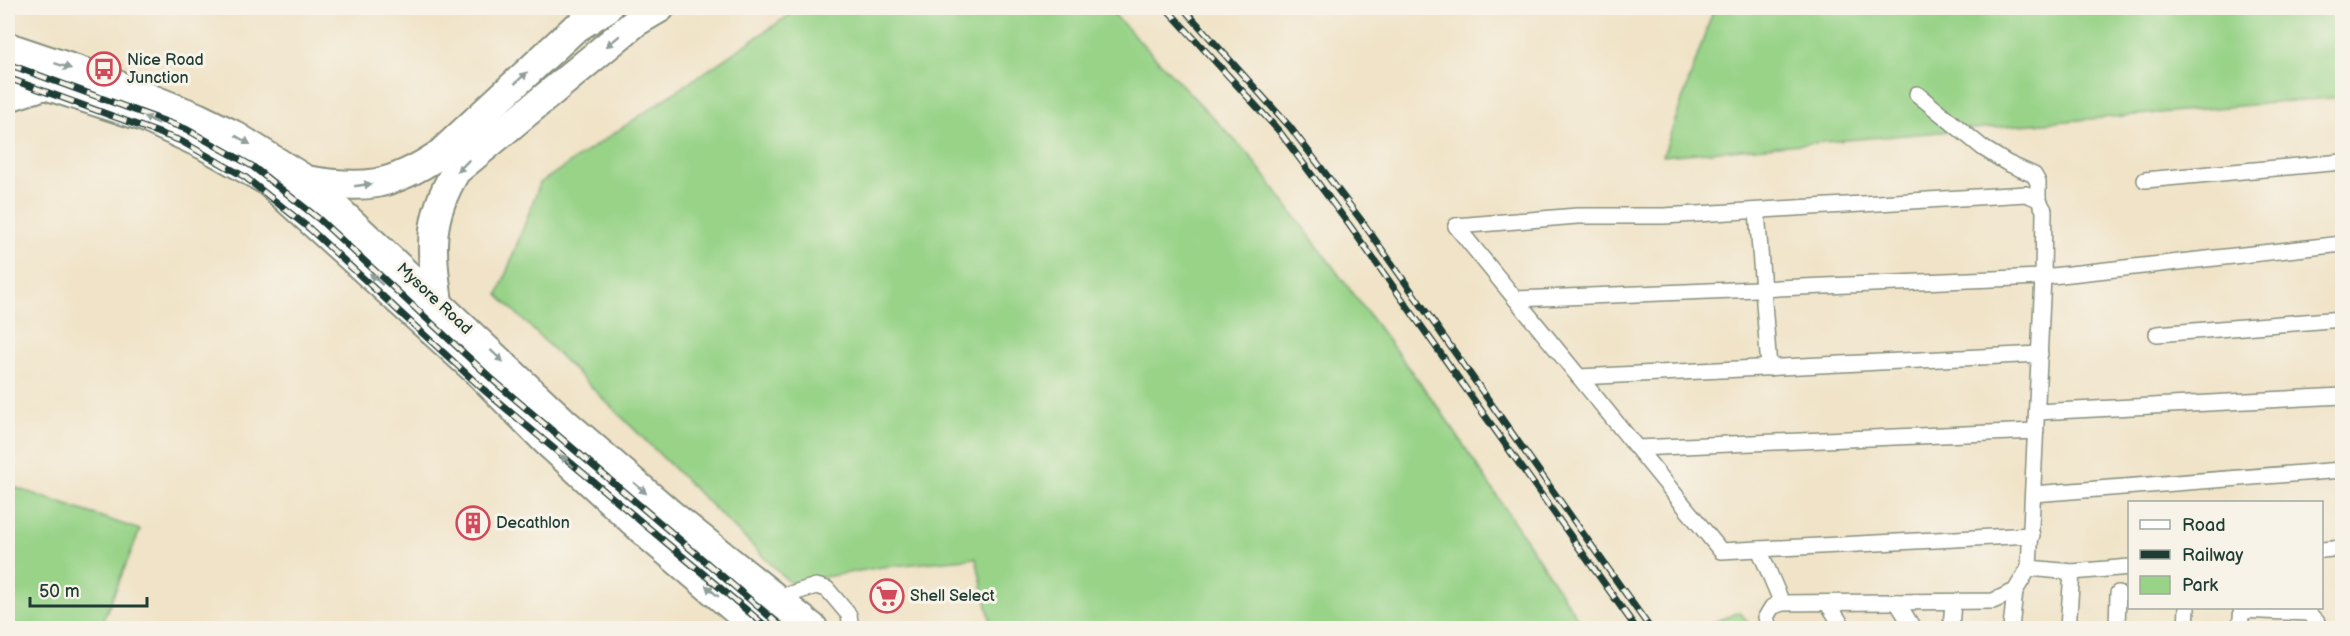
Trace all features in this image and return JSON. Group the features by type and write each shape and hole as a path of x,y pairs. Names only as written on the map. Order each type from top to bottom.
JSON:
{"highway":[{"path":"306,180 347,187 397,178 418,169 440,154 573,30 608,8"},
{"path":"429,310 434,223 440,204 456,171 636,22 660,8"},
{"name":"Mysore Road","path":"8,47 97,77 197,117 242,139 306,180 624,513 757,628"},
{"name":"Mysore Road","path":"8,73 144,117 204,145 266,180 429,310 673,516 777,598 810,628"},
{"path":"8,97 45,85"}],"street":[{"path":"1917,94 1983,148 2007,163 2034,175 2038,182 2038,199 2043,210 2043,277 2032,535 2029,568 2015,591 2011,628"},
{"path":"2145,180 2343,162"},
{"path":"2032,535 1721,551 1456,226 1577,216 1664,216 2026,194 2038,199"},
{"path":"1757,211 1769,368"},
{"path":"1516,299 2043,277 2343,244"},
{"path":"2157,334 2343,319"},
{"path":"1579,377 2040,354"},
{"path":"2037,412 2343,396"},
{"path":"1637,448 2036,431"},
{"path":"2033,494 2343,470"},
{"path":"2323,549 2343,548"},
{"path":"1759,549 1782,603"},
{"path":"2029,568 2072,572 2128,567"},
{"path":"2068,628 2072,572"},
{"path":"777,598 816,586 827,589 849,615 850,628"},
{"path":"1769,628 1766,617 1772,607 1782,603 1993,601 2015,591"},
{"path":"2117,628 2118,593"},
{"path":"1897,602 1913,628"},
{"path":"1951,628 1953,602"},
{"path":"1827,603 1844,628"},
{"path":"2186,628 2187,609"},
{"path":"2240,628 2242,609 2308,613 2317,622 2316,628"}],"green space":[{"path":"800,8 1108,8 1249,155 1441,411 1584,628 992,628 976,558 882,567 790,583 498,295 540,183"},
{"path":"1714,8 2342,8 2342,97 1663,156"},
{"path":"8,485 140,530 100,628 8,628"},
{"path":"1740,612 1752,628 1698,628"}],"railway":[{"path":"1166,8 1279,131 1350,226 1636,628"},
{"path":"1183,8 1290,127 1361,220 1650,628"},
{"path":"8,64 186,129 252,166 319,219 493,380 783,628"},
{"path":"8,78 181,141 245,177 310,229 484,390 768,628"}],"place":[{"name":"Nice Road Junction","path":"104,69"},
{"name":"Decathlon","path":"473,523"},
{"name":"Shell Select","path":"887,596"}]}
